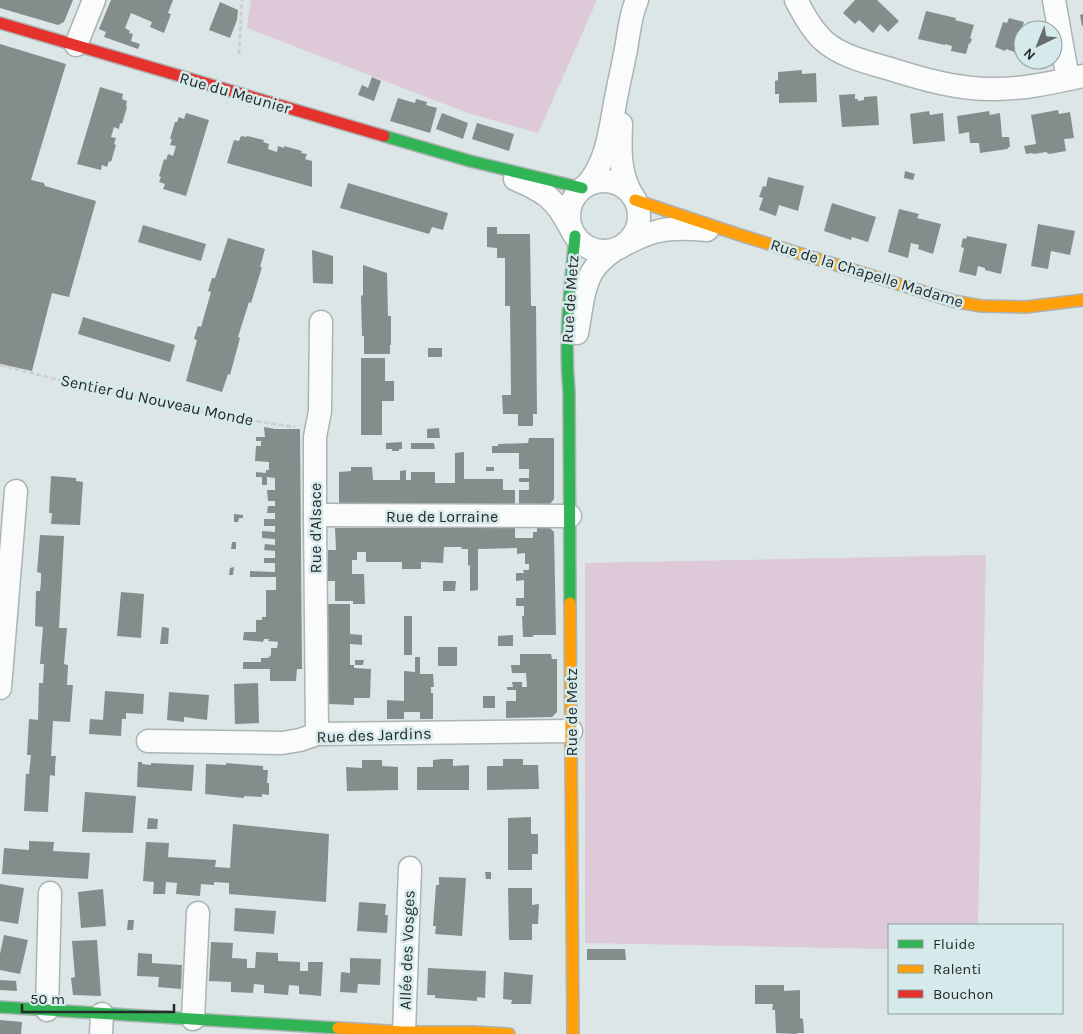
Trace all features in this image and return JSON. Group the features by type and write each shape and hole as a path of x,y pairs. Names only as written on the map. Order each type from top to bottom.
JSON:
{"street":[{"path":"76,45 94,0"},
{"path":"624,59 621,162 626,185 633,197 639,216 637,227 632,237 619,247 603,251 592,249 582,244 572,232 568,216 575,196 585,187 603,160 632,14 637,0"},
{"path":"796,0 812,28 825,42 854,58 945,84 968,88 996,89 1021,87 1076,77 1054,0"},
{"name":"Rue du Meunier","path":"0,23 470,161 585,187"},
{"name":"Rue du Meunier","path":"470,161 516,179 540,191 558,206 572,232"},
{"path":"585,187 597,182 608,181 624,187 633,197"},
{"name":"Rue de la Chapelle Madame","path":"633,197 660,209 953,301 982,306 1019,308 1083,300"},
{"name":"Rue de la Chapelle Madame","path":"619,247 660,230 709,230 740,235"},
{"name":"Rue de Metz","path":"572,232 566,369 569,391 573,1034"},
{"name":"Rue de Metz","path":"569,391 582,302 591,273 597,265 619,247"},
{"name":"Rue d'Alsace","path":"317,734 315,515 316,428 320,411 321,322"},
{"path":"0,688 2,637 16,491"},
{"name":"Rue de Lorraine","path":"315,515 570,516"},
{"name":"Rue des Jardins","path":"148,741 282,743 300,740 317,734 571,731"},
{"name":"Allée des Vosges","path":"404,1032 410,868"},
{"path":"47,1010 50,894"},
{"path":"193,1019 198,913"},
{"path":"0,1007 47,1010 102,1024 193,1019 404,1032 509,1034"}],"path":[{"path":"239,54 242,0"},
{"name":"Sentier du Nouveau Monde","path":"0,365 69,382 241,419 286,426 316,428"}],"shaded area":[{"path":"251,0 597,0 538,133 468,113 247,28"},
{"path":"986,555 978,924 888,924 888,949 585,943 585,563"}],"building":[{"path":"0,0 73,0 64,22 58,25 0,8"},
{"path":"111,0 173,0 168,13 171,14 164,33 150,27 152,22 131,13 125,28 130,31 129,33 133,34 131,41 140,44 138,49 104,37 106,32 99,29"},
{"path":"855,0 877,0 899,21 888,32 880,24 873,33 859,20 855,24 843,13"},
{"path":"220,2 238,10 237,20 230,38 209,30"},
{"path":"926,11 956,18 955,20 974,25 970,38 972,39 966,54 951,51 952,46 918,39"},
{"path":"1083,14 1083,26 1082,26 1080,15"},
{"path":"1009,18 1016,20 1013,20 1013,51 995,47 1003,22 1007,23"},
{"path":"0,44 66,64 31,180 96,201 69,297 52,293 32,371 0,364"},
{"path":"802,70 802,74 816,73 817,102 779,103 779,94 775,94 775,81 778,80 778,72"},
{"path":"372,77 381,81 374,101 358,95 362,85 368,88"},
{"path":"100,87 123,94 122,99 127,101 122,124 120,123 119,129 114,127 111,137 116,138 114,144 116,145 111,162 109,161 107,167 102,165 101,170 77,164"},
{"path":"855,94 855,99 858,99 858,101 864,100 864,97 877,96 879,125 842,127 839,95"},
{"path":"398,98 415,103 416,99 427,102 426,105 437,108 430,133 390,121"},
{"path":"1058,110 1059,114 1070,112 1074,138 1064,139 1066,151 1049,154 1046,152 1026,154 1024,146 1036,144 1031,115"},
{"path":"929,111 930,115 943,113 945,141 913,144 910,114"},
{"path":"989,111 990,115 1000,113 1002,137 1009,137 1010,146 1007,149 980,153 979,143 970,143 969,132 959,134 957,116"},
{"path":"186,113 209,120 186,196 163,189 165,184 159,182 161,177 159,176 164,159 166,160 168,154 173,156 176,146 170,145 175,122 177,122 179,117 184,119"},
{"path":"442,113 468,123 463,139 436,129"},
{"path":"477,123 514,134 509,151 472,139"},
{"path":"241,136 264,140 263,142 269,144 268,149 277,152 278,146 284,148 284,146 307,154 305,159 312,161 312,187 227,163 234,140 239,141"},
{"path":"905,171 915,174 913,180 904,178"},
{"path":"768,177 804,186 798,211 779,205 776,216 759,210 763,198 759,197 763,186 766,187"},
{"path":"348,183 448,213 443,230 432,227 429,234 340,208"},
{"path":"832,203 876,217 868,242 852,237 851,240 824,231"},
{"path":"899,209 919,214 917,218 941,224 933,254 918,249 919,245 911,243 908,258 888,252"},
{"path":"1038,224 1075,231 1070,255 1051,251 1048,269 1031,266"},
{"path":"143,225 206,244 201,261 138,242"},
{"path":"487,227 497,227 497,234 530,234 531,306 536,306 537,414 533,414 533,426 518,426 518,414 503,414 502,395 511,395 510,306 505,306 505,258 497,258 497,248 487,247"},
{"path":"967,236 1007,244 1001,274 978,266 976,276 959,272 964,248 961,247 963,238 966,239"},
{"path":"228,238 265,249 260,267 262,267 251,303 249,302 238,337 240,338 230,375 228,374 222,392 186,381 197,340 194,339 198,326 201,327 211,292 208,291 212,278 215,278"},
{"path":"312,250 333,256 333,284 313,283"},
{"path":"363,265 387,273 388,316 391,316 390,354 364,354 361,296 363,295"},
{"path":"83,317 175,345 170,362 78,334"},
{"path":"428,348 442,348 442,357 428,357"},
{"path":"361,358 385,358 385,381 394,381 394,401 382,401 382,435 361,435"},
{"path":"264,427 300,429 302,669 297,669 296,681 270,681 270,669 243,669 243,662 261,662 261,658 268,658 271,655 271,648 277,648 278,642 268,641 269,639 264,639 263,642 243,640 244,632 256,632 256,620 262,620 262,617 266,617 266,590 276,590 276,577 250,577 250,571 275,572 275,563 264,563 264,558 275,558 275,551 264,550 265,544 275,545 275,539 262,538 262,531 275,532 275,526 264,526 264,519 275,519 275,513 267,513 268,506 275,506 275,501 268,501 267,490 275,490 275,478 267,477 267,485 262,485 262,477 256,477 256,472 266,473 266,470 269,470 269,462 255,461 256,446 261,446 261,441 256,441 256,437 265,437"},
{"path":"439,428 440,438 427,438 427,429"},
{"path":"529,438 554,438 554,499 550,504 519,505 519,490 529,490 529,482 519,482 519,478 529,478 529,469 519,469 519,453 492,453 492,446 528,443"},
{"path":"402,442 402,449 399,449 399,451 386,449 386,443"},
{"path":"411,443 434,443 435,449 411,449"},
{"path":"464,452 464,479 503,479 503,490 515,490 515,505 339,507 339,472 351,471 351,467 372,467 373,480 400,480 400,471 406,470 406,480 411,480 411,472 435,472 435,483 455,483 455,453"},
{"path":"486,467 494,467 494,471 486,471"},
{"path":"51,476 76,478 76,481 83,482 80,525 51,524 52,513 49,513"},
{"path":"234,514 243,515 243,518 239,518 238,522 234,522"},
{"path":"335,528 515,528 515,538 533,538 533,532 537,532 537,528 550,528 554,532 556,635 523,637 522,616 524,616 524,606 516,606 516,598 524,598 524,580 516,581 516,573 524,573 523,570 529,570 529,564 525,564 525,553 517,554 517,548 478,549 478,590 470,591 468,549 444,547 443,563 421,562 421,569 402,569 402,562 366,562 366,552 357,552 357,560 352,560 352,574 364,574 365,604 353,604 353,601 335,601 335,581 328,581 328,550 336,550"},
{"path":"40,535 64,536 59,628 67,628 64,664 68,665 67,685 73,685 70,722 53,721 51,756 56,756 55,776 50,775 48,812 24,811 26,774 29,774 31,755 27,755 29,719 38,720 39,683 43,683 44,664 40,664 43,627 35,626 36,591 40,591 41,581 41,573 37,572"},
{"path":"232,542 236,542 236,549 231,549"},
{"path":"234,567 233,575 229,575 230,568"},
{"path":"443,581 456,581 455,591 443,591"},
{"path":"121,592 144,594 141,638 117,636"},
{"path":"328,604 350,604 350,634 362,635 362,645 350,644 350,665 354,665 354,668 371,669 370,698 354,698 354,705 329,704"},
{"path":"404,616 412,616 412,655 404,655"},
{"path":"162,627 169,628 168,644 160,644"},
{"path":"513,635 513,646 498,646 498,636"},
{"path":"438,647 457,647 457,666 438,666"},
{"path":"520,654 551,654 552,659 557,659 557,712 552,717 506,718 506,701 516,701 516,690 507,690 507,687 513,687 512,682 522,682 522,687 527,687 526,673 512,673 511,665 520,665"},
{"path":"415,657 420,657 420,674 433,674 434,687 431,687 431,693 433,693 433,719 420,719 420,712 404,712 404,719 387,719 387,700 404,701 404,671 415,672"},
{"path":"355,660 364,660 363,665 355,665"},
{"path":"258,683 259,723 235,724 234,684"},
{"path":"105,691 144,694 143,714 126,713 126,719 122,719 121,736 89,734 90,719 103,720"},
{"path":"169,692 209,695 207,720 184,717 184,722 167,720"},
{"path":"483,696 495,696 495,708 483,708"},
{"path":"453,759 453,766 469,765 469,790 417,790 417,767 433,767 433,760"},
{"path":"503,759 523,759 523,765 538,765 539,789 487,790 487,766 503,766"},
{"path":"362,760 382,760 382,766 398,767 398,790 347,791 346,767 362,768"},
{"path":"138,762 151,765 151,763 194,765 192,791 137,787"},
{"path":"226,763 263,766 263,770 268,770 267,783 269,783 269,795 262,794 262,797 244,796 244,798 205,794 206,764 226,765"},
{"path":"85,792 136,796 133,833 82,832"},
{"path":"531,817 531,834 538,834 538,854 532,854 532,870 508,870 508,818"},
{"path":"148,818 158,819 157,829 147,829"},
{"path":"233,824 329,834 326,902 229,894 229,883 214,882 214,885 201,884 200,896 176,894 177,883 166,882 165,894 153,894 154,882 143,881 146,842 169,843 168,857 216,860 215,867 230,868"},
{"path":"29,841 54,842 53,851 90,853 88,879 2,874 4,848 29,850"},
{"path":"485,872 491,872 491,879 486,879"},
{"path":"439,877 466,878 462,936 435,934 436,926 433,926 436,885 439,885"},
{"path":"0,884 24,888 18,924 0,921"},
{"path":"508,888 532,888 532,905 539,904 538,924 532,924 532,940 509,940"},
{"path":"103,889 106,926 81,928 78,892"},
{"path":"359,902 386,904 385,915 388,915 387,933 357,931"},
{"path":"235,908 276,911 274,934 234,931"},
{"path":"128,920 134,920 133,930 127,930"},
{"path":"4,935 28,940 20,974 0,970 0,954"},
{"path":"97,940 101,996 73,995 71,978 75,977 72,941"},
{"path":"211,942 233,943 232,958 247,959 247,968 255,968 256,952 278,953 278,961 300,962 300,971 308,971 308,962 323,962 321,996 299,994 299,986 289,985 288,995 264,993 264,985 254,984 253,993 231,992 231,982 209,981"},
{"path":"587,949 625,949 626,960 587,960"},
{"path":"138,953 152,954 152,963 182,965 181,989 158,987 159,977 137,976"},
{"path":"350,958 381,959 380,985 358,984 357,993 340,992 341,972 350,973"},
{"path":"428,968 486,971 485,998 477,997 477,1001 435,998 435,995 427,995"},
{"path":"504,972 533,975 531,1004 511,1004 512,1000 503,999"},
{"path":"0,980 16,981 17,991 0,990"},
{"path":"755,985 784,985 784,991 800,990 800,1018 803,1019 804,1033 776,1033 775,1010 772,1010 773,1004 755,1004"},
{"path":"0,1020 22,1022 21,1034 0,1034"}],"traffic: fast":[{"path":"384,136 470,161 582,188"},
{"path":"570,603 567,333 575,236"},
{"path":"0,1007 338,1028"}],"traffic: slow":[{"path":"635,200 740,235 953,301 981,306 1026,307 1083,300"},
{"path":"570,603 573,1034"},
{"path":"338,1028 404,1032 509,1034"}],"traffic: jam":[{"path":"0,23 384,136"}]}
